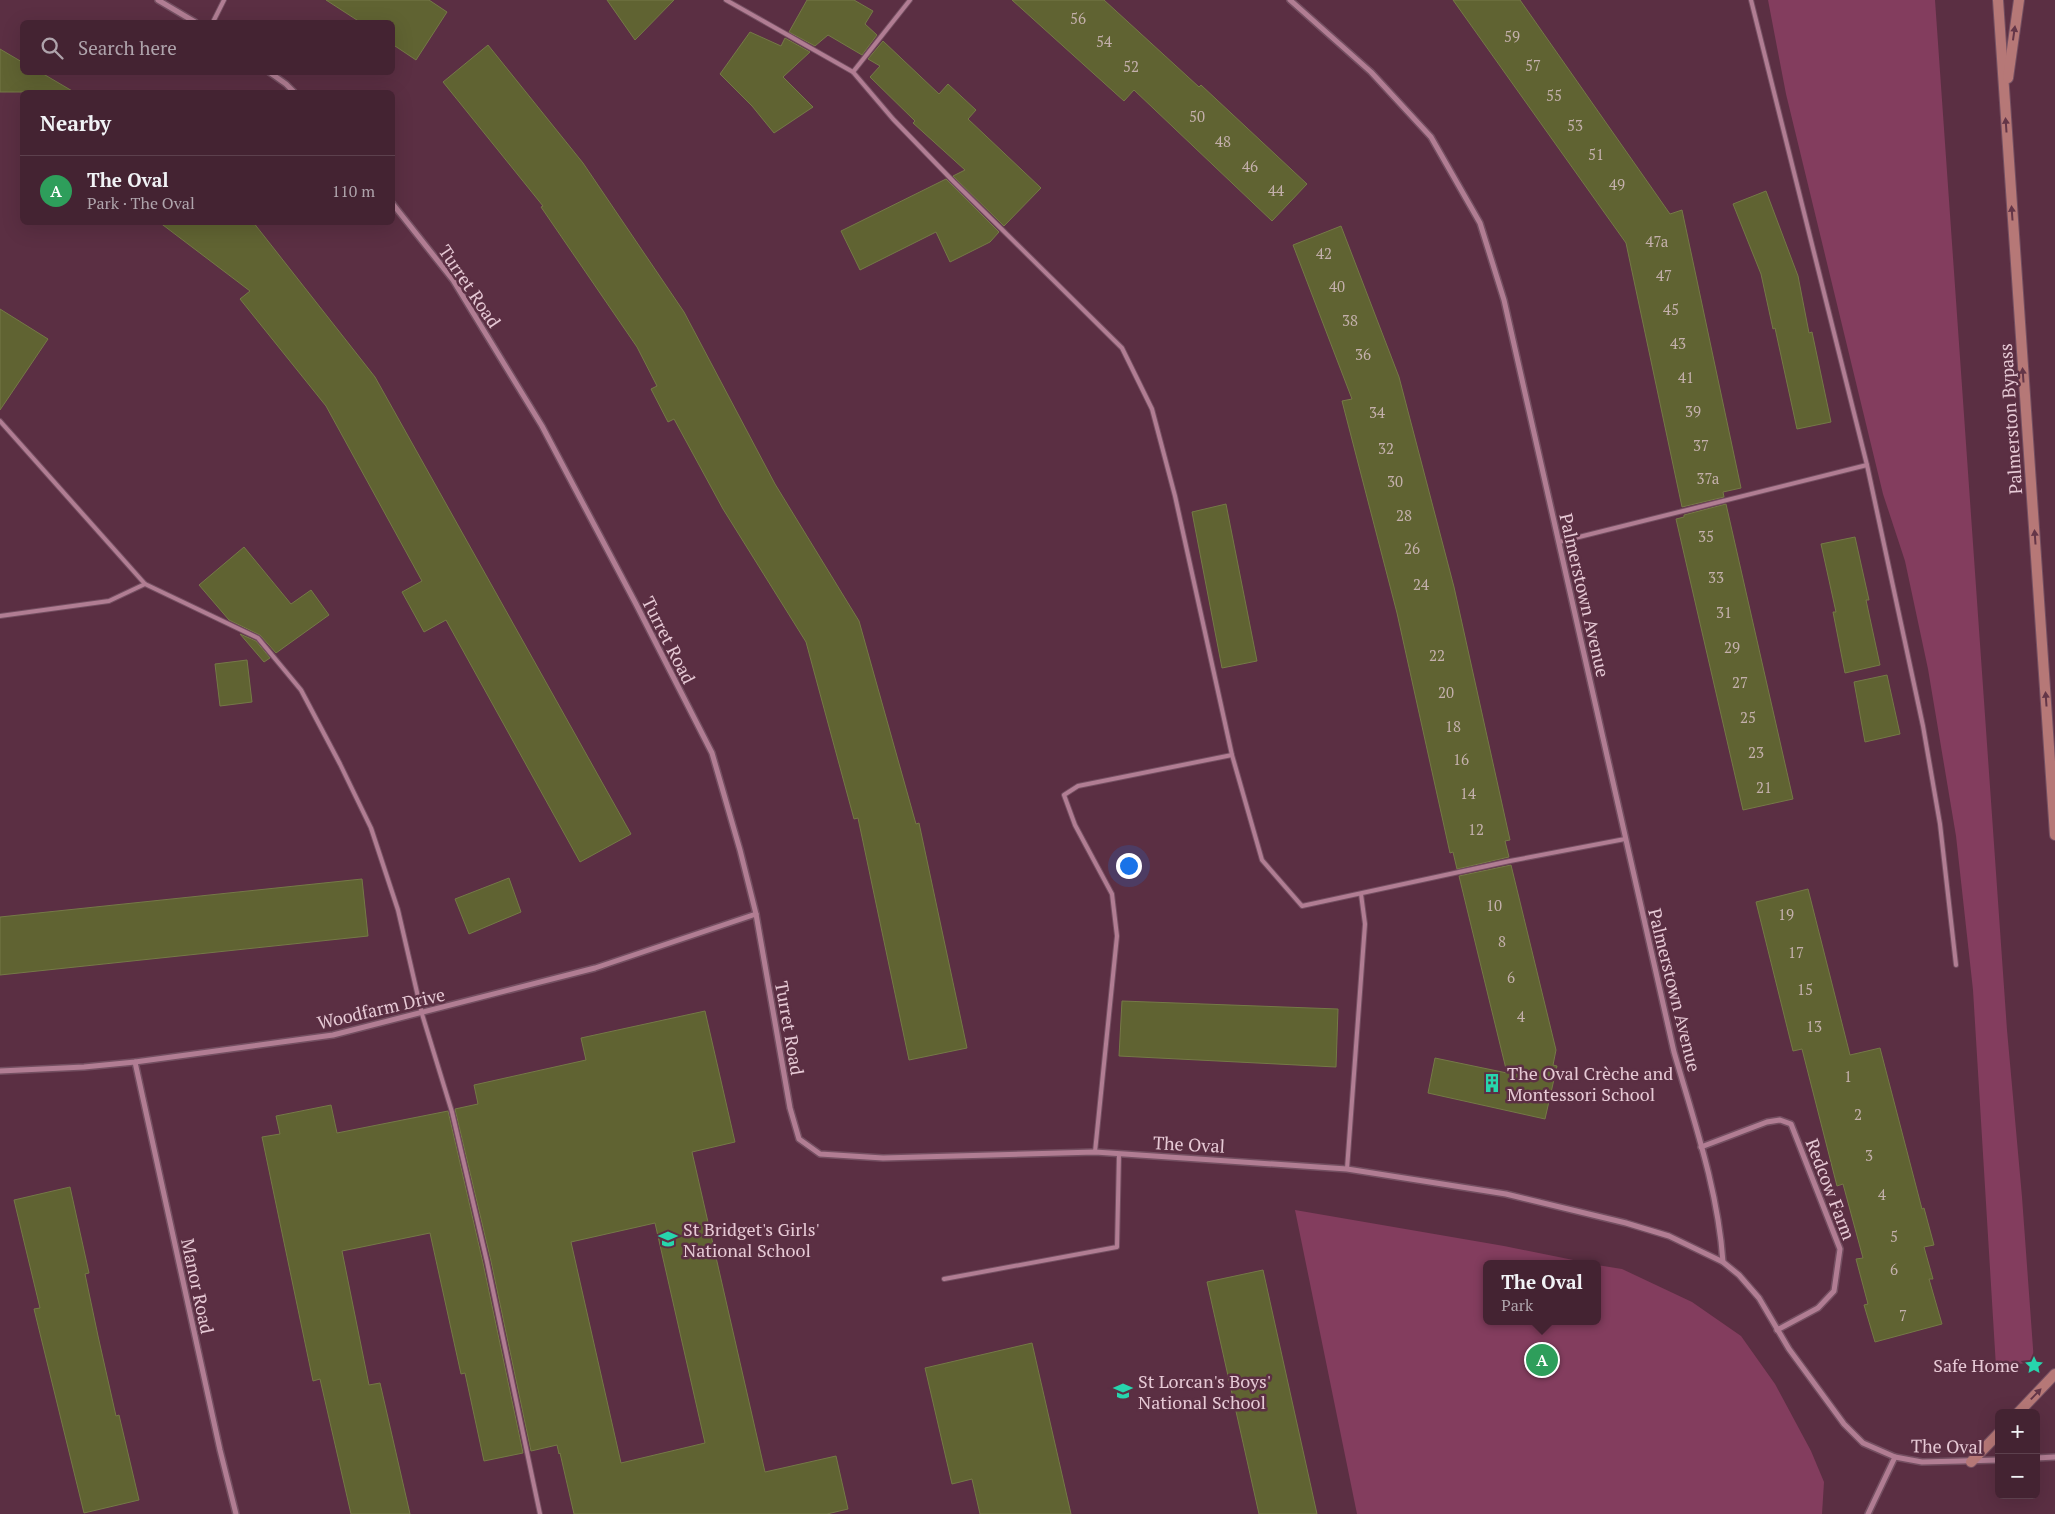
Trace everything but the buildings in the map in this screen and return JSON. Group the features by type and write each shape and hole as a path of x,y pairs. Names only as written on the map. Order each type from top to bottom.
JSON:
{"main road":[{"name":"Palmerston Bypass","path":"1998,0 2055,835"},
{"path":"2005,99 2019,0"},
{"path":"2022,1409 2055,1374"},
{"path":"1971,1462 1995,1437"}],"street":[{"path":"158,0 191,20"},
{"name":"Palmerstown Avenue","path":"1290,0 1372,72 1431,137 1480,223 1504,300 1674,1052 1721,1227 1723,1262"},
{"path":"273,75 292,90"},
{"name":"Turret Road","path":"395,207 453,280 542,426 712,753 756,914 790,1108 799,1140"},
{"name":"Woodfarm Drive","path":"0,1071 84,1067 135,1062 333,1036 595,968 756,914"},
{"name":"Manor Road","path":"135,1062 220,1450 236,1514"},
{"name":"Redcow Farm","path":"1701,1147 1767,1122 1780,1120 1792,1124 1840,1249 1834,1291 1818,1308 1778,1330"},
{"name":"The Oval","path":"799,1140 820,1154 883,1158 1095,1152 1347,1169 1506,1194 1578,1211 1669,1236 1723,1262 1739,1275 1759,1298 1789,1349 1844,1424 1863,1442 1895,1457 1922,1462 1995,1460"},
{"name":"The Oval","path":"1868,1514 1895,1457"},
{"path":"2040,1458 2055,1457"}],"lane":[{"path":"213,20 224,0"},
{"path":"726,0 853,72 893,119 1122,348 1152,409 1175,496 1232,755 1262,860 1302,906 1510,861 1625,839"},
{"path":"853,72 910,0"},
{"path":"1751,0 1867,465 1923,726 1936,804 1956,965"},
{"path":"0,421 145,584 258,638 301,690 340,764 371,828 398,910 422,1014 454,1122 489,1272 540,1514"},
{"path":"1559,542 1867,465"},
{"path":"0,616 109,601 145,584"},
{"path":"1095,1152 1117,936 1112,894 1075,825 1064,795 1078,786 1232,755"},
{"path":"1347,1169 1365,924 1361,894"},
{"path":"944,1279 1117,1247 1119,1154"}],"shaded area":[{"path":"1768,0 1935,0 2007,1030 2034,1362 1996,1367 1973,990 1956,836 1928,669 1905,561 1883,494 1786,94"},
{"path":"1295,1210 1504,1246 1573,1260 1483,1260 1483,1325 1601,1325 1601,1266 1622,1269 1692,1302 1741,1336 1775,1384 1811,1451 1824,1482 1822,1514 1357,1514"}],"place":[{"name":"The Oval Crèche and Montessori School","path":"1492,1083"},
{"name":"St Bridget's Girls' National School","path":"668,1239"},
{"name":"The Oval","path":"1542,1360"},
{"name":"Safe Home","path":"2034,1365"},
{"name":"St Lorcan's Boys' National School","path":"1123,1391"}]}
